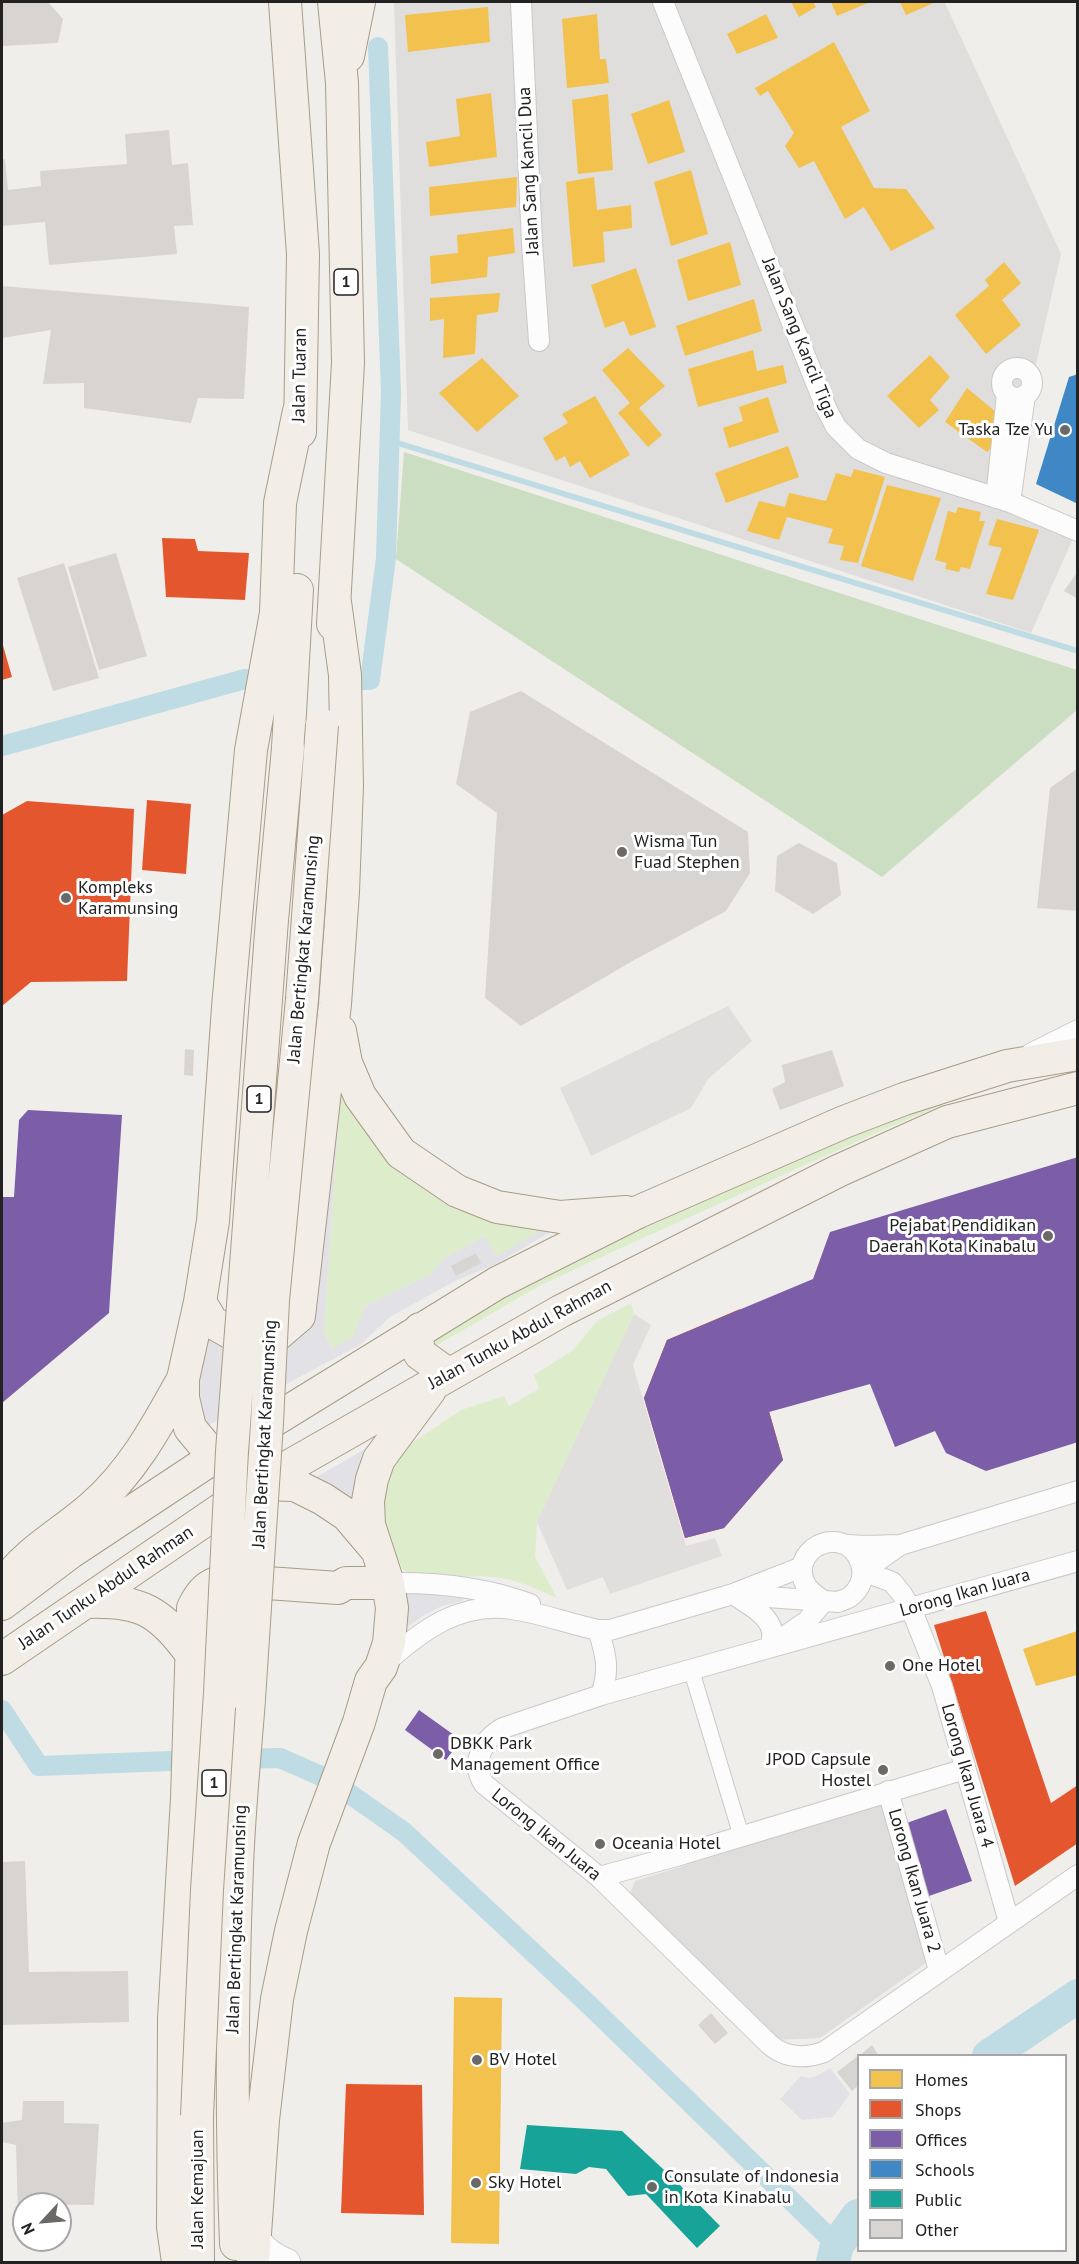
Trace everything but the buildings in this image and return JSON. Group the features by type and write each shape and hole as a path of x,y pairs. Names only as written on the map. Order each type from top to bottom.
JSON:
{"main road":[{"name":"Jalan Tuaran","path":"285,2 303,254 299,411 301,519 288,748"},
{"name":"1","path":"335,603 348,363 342,83 354,3"},
{"path":"258,1484 216,1456 190,1428 183,1398 183,1379 200,1302 213,1221 228,1006 251,750 276,613 280,503 299,411"},
{"path":"200,1302 212,1322 233,1334 252,1340 278,1334 299,1316 335,1004 347,786 345,675 335,603"},
{"name":"Jalan Bertingkat Karamunsing","path":"232,2144 237,1865 266,1447 273,1300 302,999 322,725 335,603"},
{"name":"Jalan Bertingkat Karamunsing","path":"198,2116 207,1890 232,1451 272,920 288,748"},
{"path":"335,1004 346,1063 360,1096 401,1153 457,1191 497,1207 560,1216 638,1212"},
{"path":"2,1604 71,1552 216,1456 497,1283 638,1212 904,1099 1006,1066 1077,1054"},
{"name":"Jalan Tunku Abdul Rahman","path":"2,1659 258,1484 561,1311 838,1171 947,1122 1077,1088"},
{"path":"253,2248 263,2120 277,1999 291,1931 314,1844 359,1722 371,1681 381,1667 389,1643 391,1624 388,1583 369,1525 368,1501 372,1479 379,1459 441,1378 420,1354 417,1342 420,1329"},
{"path":"2,1598 5,1581 35,1551 91,1508 122,1479 155,1430 183,1379"},
{"path":"166,1490 211,1484 295,1485 323,1498 347,1515 376,1548"},
{"path":"178,2262 173,2227 174,2019 187,1798 193,1608 203,1589 225,1580 338,1588 346,1583 388,1583"},
{"path":"338,1588 344,1594 365,1599 391,1624"},
{"path":"87,1602 119,1602 158,1615 176,1633 192,1655"},
{"name":"Jalan Kemajuan","path":"198,2116 198,2262"},
{"name":"Jalan Kemajuan","path":"232,2144 236,2262"}],"street":[{"name":"Jalan Sang Kancil Dua","path":"521,2 539,341"},
{"name":"Jalan Sang Kancil Tiga","path":"663,2 827,410 836,427 858,449 886,463 1003,500 1077,531"},
{"path":"1003,500 1016,395"},
{"path":"1006,1066 1077,1030"},
{"path":"824,1601 812,1594 805,1586 802,1567 807,1555 815,1546 825,1542 847,1545 900,1545 1077,1491"},
{"path":"733,1594 838,1602 851,1596 860,1585 863,1571 857,1554 847,1545"},
{"path":"863,1571 900,1545"},
{"name":"Lorong Ikan Juara","path":"1077,1561 601,1695 503,1728 493,1734 479,1756 477,1764 477,1771 484,1784 599,1877 769,2044 784,2055 812,2056 824,2052 1077,1875"},
{"path":"381,1667 421,1633 455,1614 470,1610 510,1609 593,1629 610,1630 733,1594 802,1567"},
{"name":"Lorong Ikan Juara 4","path":"863,1571 892,1582 902,1593 920,1631 942,1686 1009,1922"},
{"path":"388,1583 408,1582 484,1589 593,1629 605,1652 607,1678 601,1695"},
{"path":"733,1594 758,1610 766,1621 772,1631 771,1647"},
{"path":"771,1647 807,1621 824,1601"},
{"path":"692,1669 741,1835"},
{"path":"599,1877 680,1855 965,1768"},
{"name":"Lorong Ikan Juara 2","path":"888,1791 939,1970"},
{"path":"253,2248 262,2247 270,2255 287,2262"}],"shaded area":[{"path":"394,2 948,2 945,3 1061,254 1009,483 1074,536 1031,633 408,430"},
{"path":"728,1006 752,1041 708,1079 691,1108 591,1156 560,1088"},
{"path":"341,1081 324,1332 332,1349 353,1337 365,1306 431,1274 446,1257 485,1236 496,1256 549,1226 552,1231 496,1264 453,1282 390,1317 360,1345 207,1426 193,1413 201,1318 313,1313 318,1299 334,1084"},
{"path":"634,1314 651,1325 633,1365 686,1546 715,1538 722,1556 610,1594 603,1577 567,1590 537,1522"},
{"path":"384,1438 358,1507 313,1479"},
{"path":"403,1593 465,1596 462,1601 442,1606 424,1615 402,1631"},
{"path":"881,1804 929,1961 820,2038 778,2040 630,1894 635,1881"},
{"path":"830,2068 850,2094 833,2117 802,2120 780,2099 801,2076 815,2077"}],"green space":[{"path":"404,452 1077,670 1077,710 882,877 396,559"},
{"path":"341,1081 395,1153 549,1226 496,1257 485,1236 446,1257 431,1274 365,1306 354,1337 333,1350 324,1332"},
{"path":"1001,1081 887,1128 621,1248 541,1285 432,1348 429,1343 538,1277 616,1238 883,1119"},
{"path":"631,1303 634,1314 537,1522 535,1557 557,1598 503,1578 423,1575 403,1570 388,1538 379,1506 390,1465 408,1446 461,1410 504,1396 509,1406 539,1389 534,1375 572,1351 597,1321"}],"waterway":[{"path":"362,680 370,680 386,558 391,392 378,47"},
{"path":"391,441 1078,651"},
{"path":"2,746 245,679"},
{"path":"2,1710 39,1766 197,1760"},
{"path":"235,1759 280,1758 330,1780 404,1832 585,2001 837,2245"},
{"path":"992,2054 1078,1996"},
{"path":"833,2262 837,2245 857,2217"}],"place":[{"name":"Taska Tze Yu","path":"1065,430"},
{"name":"Wisma Tun Fuad Stephen","path":"622,852"},
{"name":"Kompleks Karamunsing","path":"66,898"},
{"name":"Pejabat Pendidikan Daerah Kota Kinabalu","path":"1048,1236"},
{"name":"One Hotel","path":"890,1666"},
{"name":"DBKK Park Management Office","path":"438,1754"},
{"name":"JPOD Capsule Hostel","path":"883,1770"},
{"name":"Oceania Hotel","path":"600,1844"},
{"name":"BV Hotel","path":"477,2060"},
{"name":"Sky Hotel","path":"476,2183"},
{"name":"Consulate of Indonesia in Kota Kinabalu","path":"652,2187"}]}
